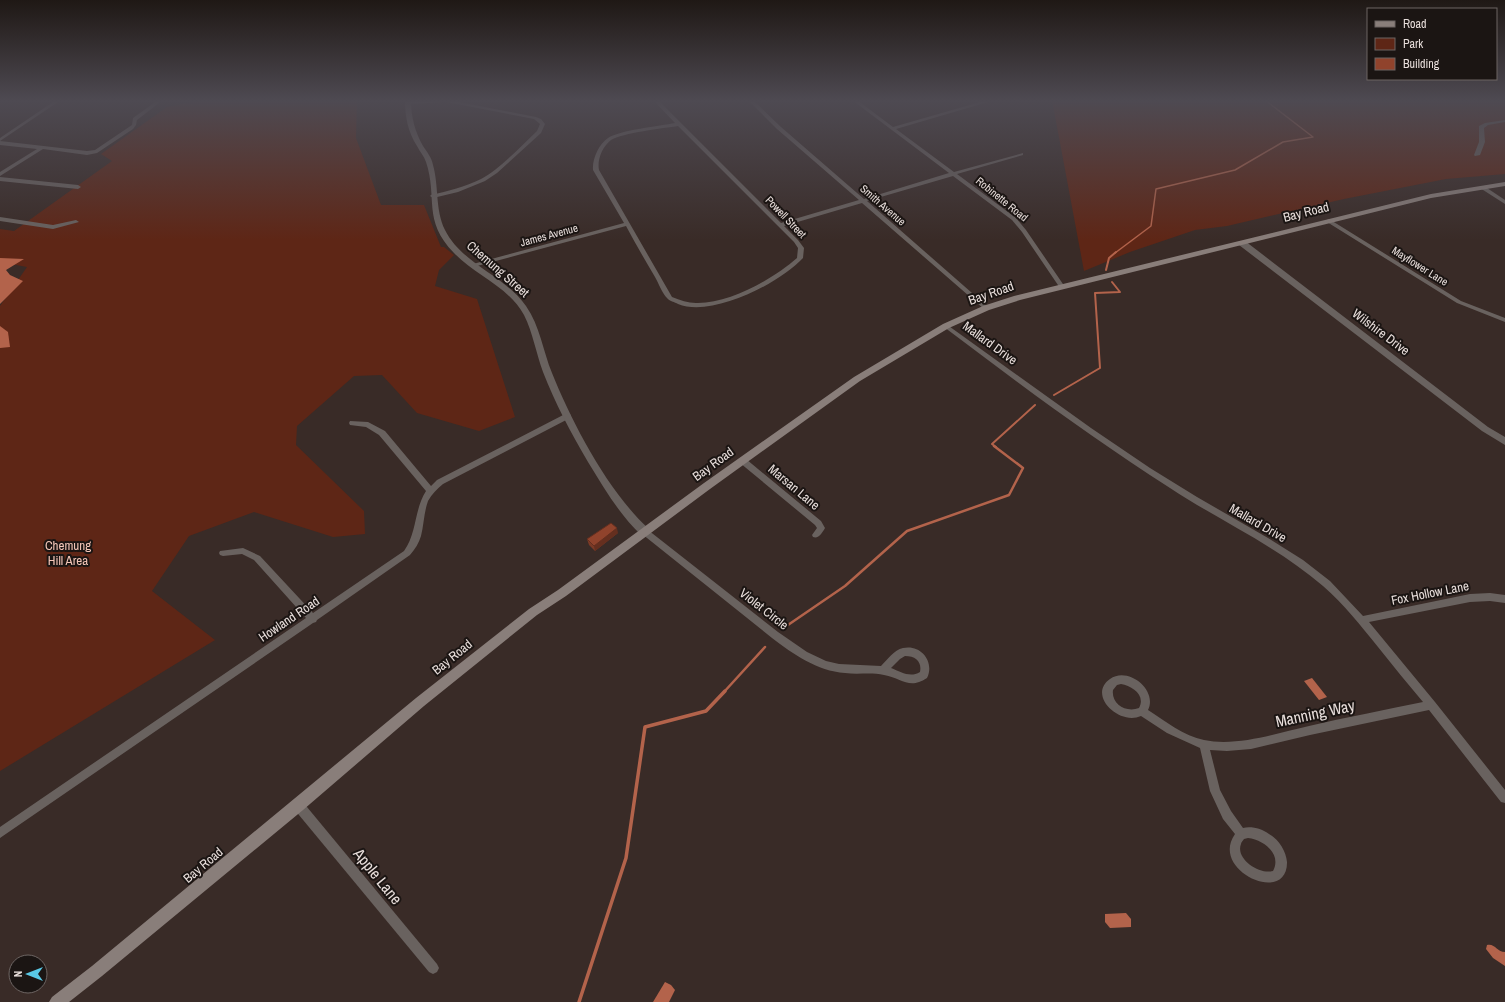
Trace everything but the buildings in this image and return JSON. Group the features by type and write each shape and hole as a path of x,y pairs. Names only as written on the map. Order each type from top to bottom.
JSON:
{"main road":[{"name":"Bay Road","path":"57,1002 97,971 373,740 486,648 743,460 857,379 946,326 986,308 1017,298 1431,196 1505,184"}],"street":[{"path":"0,174 43,147 87,153 97,151 103,147"},
{"name":"Chemung Street","path":"421,147 430,163 437,221 443,234 454,248 513,296 527,314 546,368 567,416 622,509 634,523 645,532"},
{"path":"433,196 468,187 489,176 522,147"},
{"path":"603,147 595,162 597,173 628,224"},
{"name":"Powell Street","path":"628,224 670,298 681,303 710,303 732,298 752,290 773,278 799,259 802,253 801,248 780,224 701,147"},
{"name":"Smith Avenue","path":"800,147 986,308"},
{"name":"Robinette Road","path":"917,147 1020,225 1062,287"},
{"path":"1477,155 1480,147"},
{"path":"780,224 1021,154"},
{"path":"0,179 78,187"},
{"path":"1482,187 1505,202"},
{"path":"0,219 50,227 76,222"},
{"name":"Mayflower Lane","path":"1329,221 1448,296 1480,311 1505,320"},
{"name":"James Avenue","path":"475,265 628,224"},
{"name":"Wilshire Drive","path":"1242,243 1485,429 1505,442"},
{"name":"Mallard Drive","path":"946,326 1026,385 1157,476 1218,515 1284,553 1316,575 1339,595 1361,620 1432,705 1505,798"},
{"name":"Howland Road","path":"0,833 401,559 412,548 417,537 421,509 430,490 447,478 567,416"},
{"path":"353,423 368,425 378,430 430,490"},
{"name":"Marsan Lane","path":"743,460 818,523 821,528 816,535"},
{"name":"Violet Circle","path":"645,532 798,652 826,666 837,669 856,671 883,670"},
{"path":"223,553 243,552 257,558 313,619"},
{"name":"Fox Hollow Lane","path":"1361,620 1463,599 1479,597 1505,600"},
{"name":"Manning Way","path":"1142,711 1177,734 1204,745 1250,744 1432,705"},
{"path":"1204,745 1215,791 1227,815 1241,834"},
{"name":"Apple Lane","path":"298,804 433,968"},
{"path":"1251,832 1258,834 1273,844 1281,859 1280,870 1276,875 1269,878 1259,877 1242,865 1234,847 1236,840 1241,834 1251,832"}],"green space":[{"name":"Chemung Hill Area","path":"111,147 359,147 381,205 424,205 441,247 444,247 454,255 439,270 435,286 477,299 515,417 479,431 417,413 382,375 354,376 297,426 296,445 364,511 365,534 333,537 254,512 189,536 152,591 215,640 0,771 0,306 27,267 0,262 0,229 14,231 112,161 101,154"},
{"path":"1061,147 1505,147 1505,174 1446,179 1344,199 1227,226 1195,230 1130,252 1084,271"}],"shaded area":[{"path":"0,258 24,259 6,270 10,275 23,281 0,304"},
{"path":"0,326 8,332 10,347 0,348"},
{"path":"1312,678 1327,697 1319,700 1304,681"},
{"path":"1126,913 1131,919 1131,927 1110,928 1105,922 1105,914"},
{"path":"1487,945 1492,945 1500,951 1505,952 1505,966 1493,958 1486,949"},
{"path":"665,982 671,985 675,990 669,1002 653,1002"}],"waterway":[{"path":"1115,253 1151,226 1156,189 1235,170 1275,147"},
{"path":"1106,270 1109,258 1116,252"},
{"path":"1054,395 1100,368 1095,293 1120,292 1112,282"},
{"path":"996,447 992,444 1035,405"},
{"path":"785,627 845,586 907,531 1009,495 1023,468 994,446"},
{"path":"724,692 765,647"},
{"path":"579,1002 626,858 645,727 706,711 725,691"}]}
